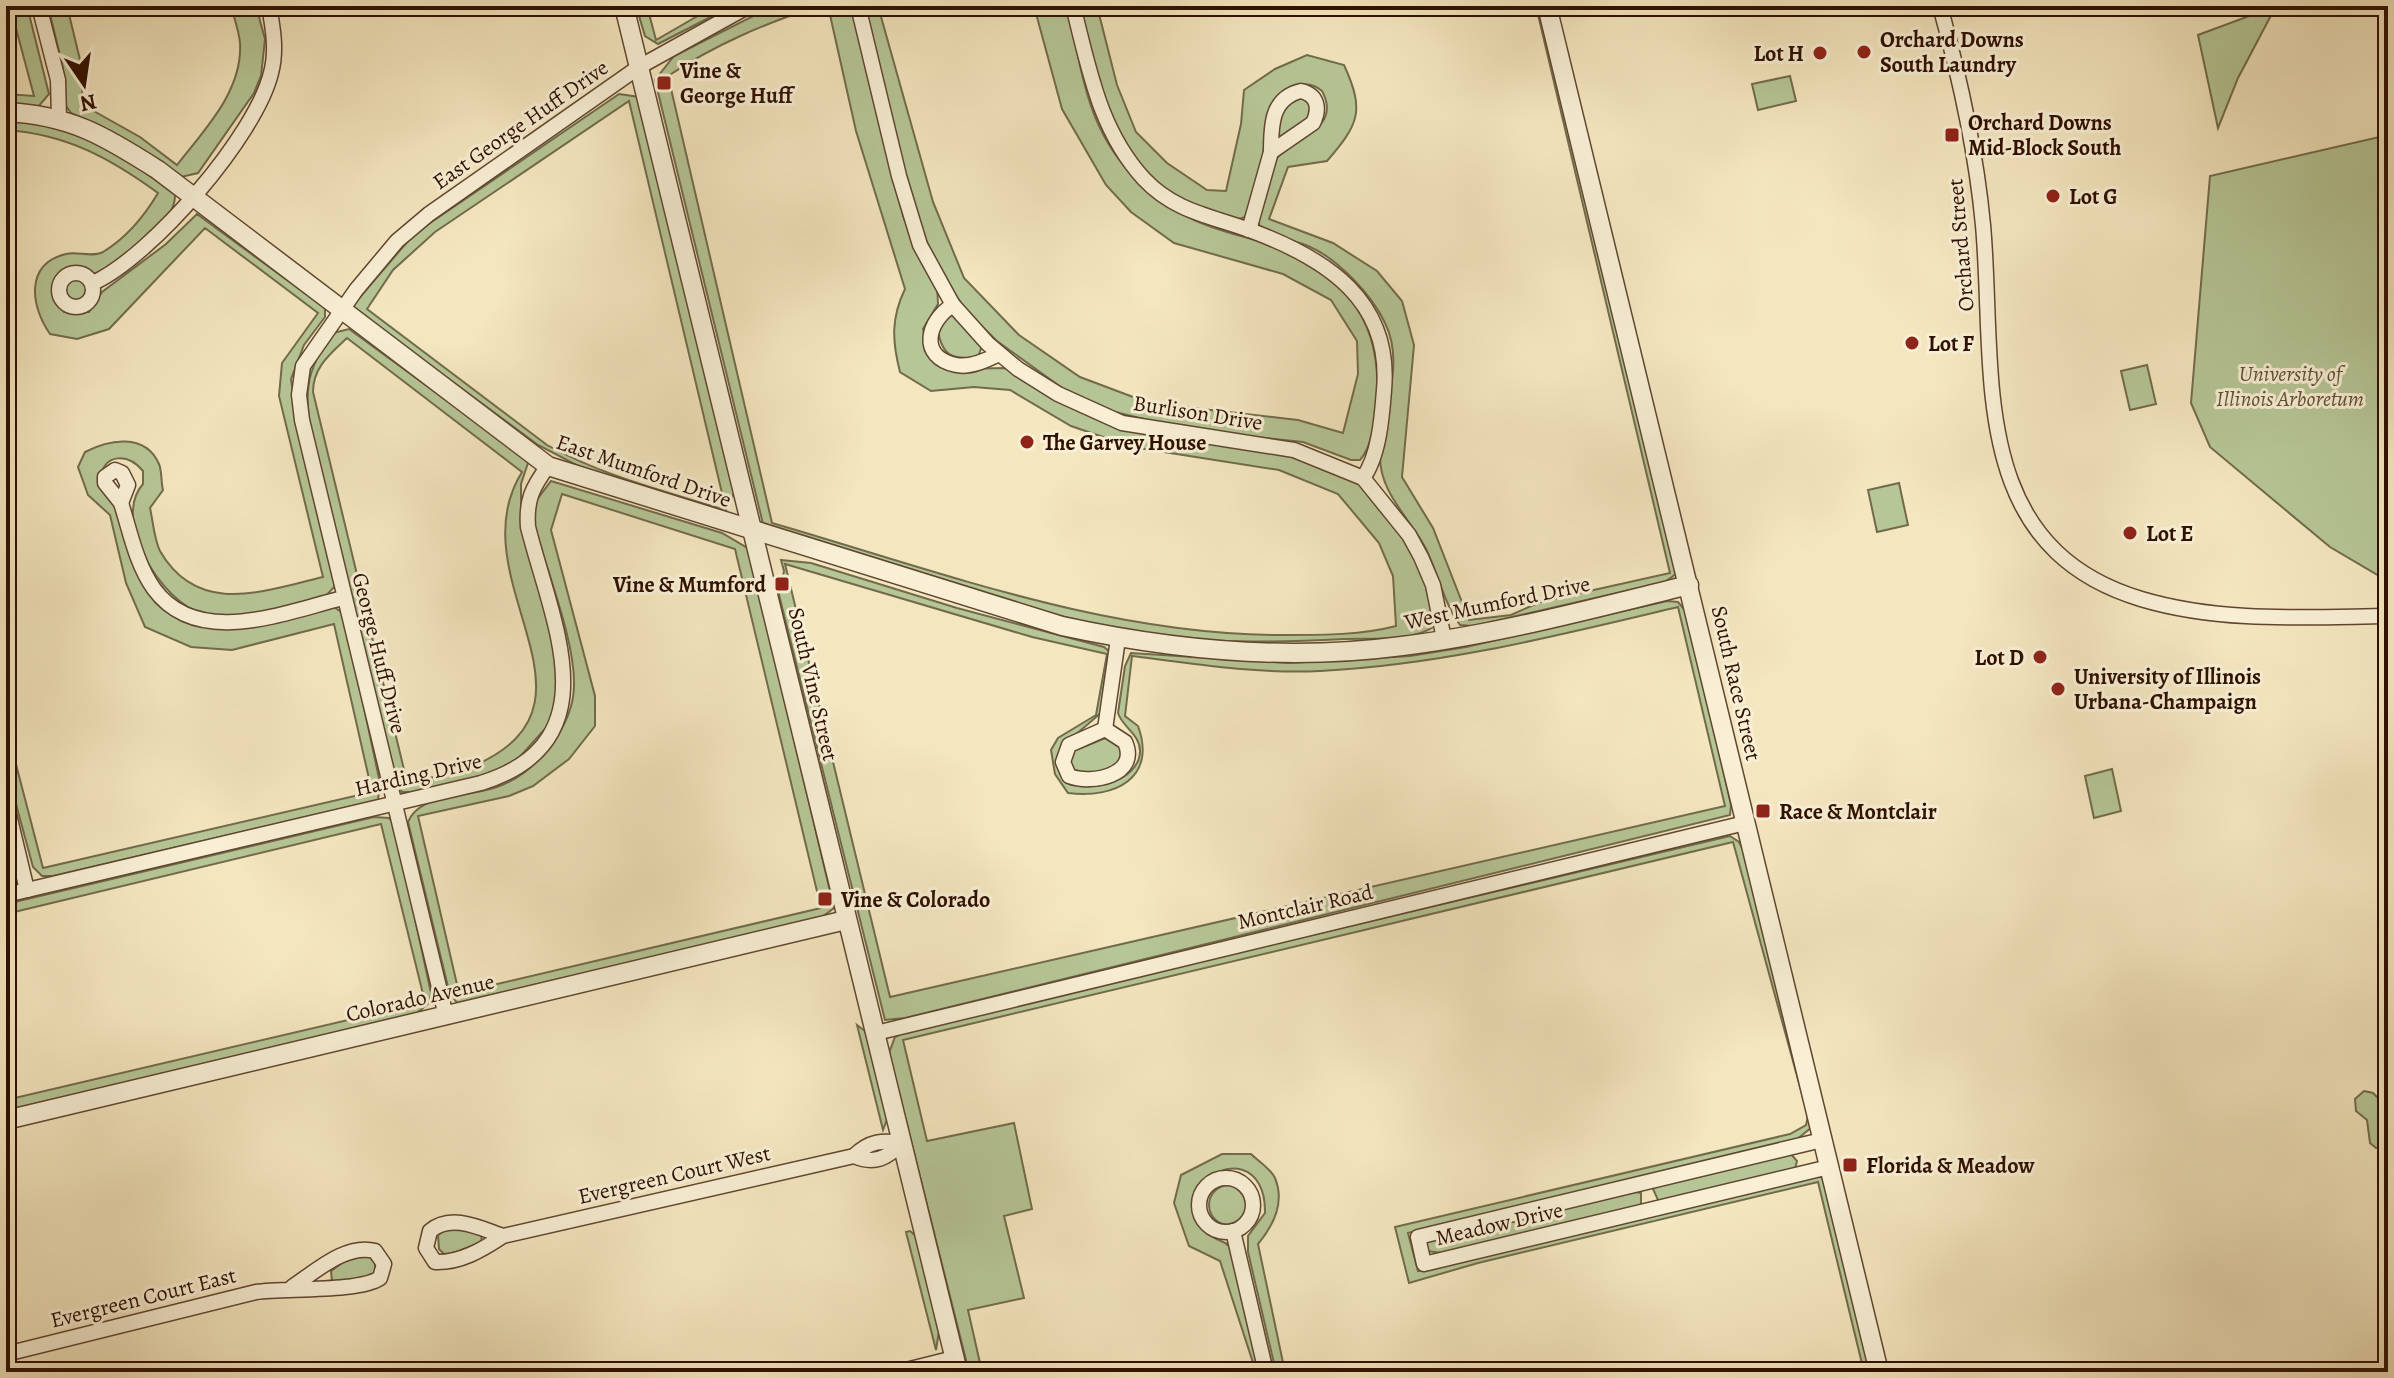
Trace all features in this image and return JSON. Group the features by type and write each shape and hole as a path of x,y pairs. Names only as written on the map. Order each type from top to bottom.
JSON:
{"street":[{"path":"39,6 58,80 59,118"},
{"path":"93,283 150,245 192,197 243,130 267,87 274,53 269,6"},
{"name":"South Vine Street","path":"624,6 755,532 846,920 956,1365"},
{"name":"East George Huff Drive","path":"342,310 376,264 429,214 639,67 749,6"},
{"name":"Burlison Drive","path":"858,6 912,225 931,268 953,305 999,354 1058,394 1122,423 1294,450 1363,478 1379,495 1421,557 1433,585 1444,639"},
{"path":"1073,6 1099,106 1125,156 1163,197 1183,209 1249,230 1303,252 1351,289 1376,327 1386,365 1384,398 1372,461 1363,478"},
{"name":"South Race Street","path":"1547,6 1879,1372"},
{"name":"Orchard Street","path":"1940,6 1968,118 1980,196 1999,449 2018,501 2033,526 2054,550 2086,575 2159,604 2236,615 2388,616"},
{"name":"East Mumford Drive","path":"6,112 59,118 121,147 192,197 548,466 1062,626 1118,639 1246,651 1312,652"},
{"path":"1249,230 1271,152"},
{"path":"953,305 938,314 931,329 931,346 941,359 958,366 999,354"},
{"name":"George Huff Drive","path":"342,310 303,366 299,395 302,420 446,1016"},
{"name":"Harding Drive","path":"6,895 507,775 533,757 554,731 564,700 563,657 528,527 526,506 532,488 548,466"},
{"path":"121,503 145,574 166,602 183,613 218,622 241,621 343,598"},
{"name":"West Mumford Drive","path":"1312,652 1403,646 1444,639 1689,585"},
{"path":"1105,729 1118,639"},
{"path":"1105,729 1120,737 1128,748 1122,769 1090,780 1069,776 1063,762 1069,745 1105,729"},
{"path":"6,802 27,890"},
{"name":"Montclair Road","path":"876,1033 1745,823"},
{"name":"Colorado Avenue","path":"6,1120 846,920"},
{"name":"Meadow Drive","path":"1822,1140 1418,1237 1424,1264 1829,1167"},
{"name":"Evergreen Court West","path":"503,1236 447,1223 430,1231 426,1248 435,1262 461,1260 503,1236 854,1156 867,1161 887,1158 902,1143"},
{"path":"1644,1183 1650,1210"},
{"path":"1233,1231 1266,1372"},
{"name":"Evergreen Court East","path":"6,1354 169,1316 222,1299 292,1287 361,1286 380,1278 384,1264 375,1251 350,1252 292,1287"},
{"path":"898,1372 956,1365"}],"green space":[{"path":"10,6 27,6 49,94 38,107 6,105 6,94 34,96"},
{"path":"48,6 67,6 81,64 83,105 140,137 177,165 220,109 235,77 240,43 231,6 256,6 265,39 261,76 254,93 198,173 181,177 121,139 71,113 66,106 63,68"},
{"path":"636,6 647,6 656,40 715,6 732,6 658,44 645,36"},
{"path":"773,6 818,6 741,36 668,76 772,523 1026,598 1155,625 1287,635 1356,633 1396,626 1393,576 1379,543 1338,494 1279,470 1132,447 1071,426 1010,390 974,387 931,391 900,372 894,330 905,289 856,131 828,6 852,6 904,219 937,286 938,304 923,329 929,357 942,366 955,369 1006,368 1064,403 1123,427 1184,440 1286,452 1355,480 1373,496 1421,563 1435,626 1415,635 1379,639 1251,642 1157,635 1008,603 764,528 655,80 674,56"},
{"path":"864,6 878,6 933,202 964,278 1019,335 1080,377 1149,403 1298,420 1343,433 1358,374 1357,341 1331,300 1283,274 1174,243 1131,212 1106,185 1062,109 1034,6 1068,6 1082,74 1095,117 1117,156 1132,174 1159,199 1190,218 1295,255 1335,282 1351,299 1363,318 1376,364 1373,427 1365,454 1360,460 1351,460 1303,442 1189,430 1111,411 1072,395 997,341 968,313 948,284 924,236 910,195"},
{"path":"1079,6 1097,6 1117,85 1136,132 1167,163 1207,190 1226,191 1241,124 1244,90 1275,69 1307,55 1344,65 1355,94 1352,126 1327,161 1288,167 1269,219 1333,243 1377,271 1402,301 1414,345 1402,477 1433,528 1469,620 1511,615 1540,602 1670,573 1536,6 1542,6 1677,573 1665,582 1473,626 1460,625 1449,607 1425,547 1384,481 1381,439 1393,372 1391,339 1385,323 1363,289 1342,268 1308,246 1277,236 1259,225 1261,198 1270,168 1280,155 1323,122 1327,103 1322,91 1306,84 1280,96 1250,207 1245,217 1233,221 1170,195 1149,179 1132,158 1108,110"},
{"path":"2276,6 2238,78 2218,128 2198,35"},
{"path":"1790,76 1796,101 1758,110 1752,84"},
{"path":"619,94 639,97 736,490 726,509 629,101 435,232 393,270 367,309 547,445 612,474 726,510 719,513 588,471 538,445 354,309 354,304 414,234"},
{"path":"1303,98 1308,100 1312,114 1304,125 1280,139 1278,128 1285,102"},
{"path":"6,120 56,126 117,151 175,195 173,207 166,218 131,252 95,274 74,272 55,283 56,299 64,312 89,312 102,292 166,244 197,214 325,308 325,317 304,345 291,379 297,419 335,586 324,598 283,609 229,616 203,614 187,606 171,594 157,577 137,538 133,518 135,499 143,484 143,471 131,461 118,458 107,464 100,478 119,507 153,595 217,627 246,628 334,607 344,614 380,783 378,800 53,876 42,876 33,867 6,767 6,726 43,868 372,792 334,624 232,650 191,647 145,627 126,583 110,515 88,495 78,467 85,452 115,442 135,443 153,454 160,467 163,490 150,508 156,541 175,572 193,585 213,592 234,594 323,577 279,396 282,363 318,313 205,228 109,329 77,339 50,334 36,299 37,277 43,267 52,259 66,254 103,252 134,226 158,193 105,159 68,142 6,130"},
{"name":"University of Illinois Arboretum","path":"2388,135 2388,605 2384,605 2379,576 2330,547 2210,447 2191,403 2210,176"},
{"path":"77,276 86,280 90,289 86,298 77,302 68,298 64,289 68,280"},
{"path":"950,312 982,346 978,357 955,357 942,346 938,330"},
{"path":"349,329 520,454 528,463 521,484 521,516 557,661 559,696 553,720 517,760 494,773 418,792 402,792 394,780 312,441 308,397 311,372 333,333","holes":["347,338 522,472 507,514 507,556 536,677 532,712 511,743 466,769 407,782 313,392 316,375 329,355"]},
{"path":"2147,365 2156,404 2130,410 2121,371"},
{"path":"551,481 722,533 749,549 834,908 822,917 457,1003 449,991 408,822 417,810 430,802 492,789 515,778 552,744 568,715 574,685 573,667 565,626 534,523 536,501","holes":["562,494 735,549 821,908 459,993 418,816 509,796 533,786 569,759 595,726 595,696 551,530"]},
{"path":"1899,483 1908,525 1877,532 1868,490"},
{"path":"781,560 811,563 957,608 1104,647 1110,652 1102,712 1067,742 1064,779 1085,786 1110,783 1131,771 1138,762 1140,751 1137,740 1118,713 1125,666 1131,653 1288,663 1410,656 1466,647 1667,601 1678,602 1688,614 1731,805 1730,815 905,1018 885,1020 779,595 784,571","holes":["785,564 1032,637 1107,654 1096,715 1058,738 1051,750 1055,774 1068,793 1085,794 1116,788 1128,781 1137,772 1142,759 1138,726 1125,716 1132,656 1273,671 1366,668 1500,647 1678,607 1725,806 890,997"]},
{"path":"1108,737 1123,747 1122,762 1095,775 1071,771 1071,752"},
{"path":"2112,769 2121,811 2094,818 2085,776"},
{"path":"374,817 389,818 395,826 431,993 430,1002 417,1013 6,1111 6,1100 425,1002 381,824 6,914 6,904"},
{"path":"1730,836 1739,842 1745,853 1812,1127 1796,1140 1408,1233 1418,1271 1819,1175 1823,1179 1872,1372 1864,1372 1818,1182 1478,1263 1409,1283 1395,1227 1790,1134 1806,1125 1808,1116 1733,842 903,1040 927,1141 1014,1123 1032,1209 1004,1216 1024,1298 968,1310 982,1372 969,1372 889,1053 895,1037 907,1031"},
{"path":"857,1025 865,1031 888,1117 883,1130"},
{"path":"2364,1091 2373,1093 2380,1100 2388,1099 2388,1147 2376,1148 2370,1143 2367,1120 2356,1111 2355,1099"},
{"path":"1222,1154 1251,1154 1271,1171 1278,1187 1276,1213 1258,1244 1285,1372 1276,1372 1248,1252 1248,1236 1265,1213 1259,1184 1252,1175 1242,1170 1231,1168 1220,1171 1196,1188 1195,1203 1196,1216 1202,1228 1230,1247 1261,1372 1256,1372 1220,1261 1189,1246 1174,1203 1181,1175"},
{"path":"1791,1154 1797,1161 1795,1169 1662,1201 1658,1200 1653,1189 1656,1186"},
{"path":"1229,1185 1243,1191 1249,1205 1243,1219 1229,1225 1215,1219 1209,1205 1215,1191"},
{"path":"1641,1193 1641,1206 1442,1253 1427,1251 1426,1242 1432,1239"},
{"path":"452,1226 481,1235 482,1242 446,1256 439,1249 438,1235"},
{"path":"910,1231 916,1236 939,1331 936,1350 906,1232"},
{"path":"352,1256 370,1256 375,1262 375,1276 362,1283 332,1281 331,1271"}],"place":[{"name":"Orchard Downs South Laundry","path":"1864,52"},
{"name":"Lot H","path":"1820,53"},
{"name":"Vine & George Huff","path":"664,83"},
{"name":"Orchard Downs Mid-Block South","path":"1952,135"},
{"name":"Lot G","path":"2053,196"},
{"name":"Lot F","path":"1912,343"},
{"name":"The Garvey House","path":"1027,442"},
{"name":"Lot E","path":"2130,533"},
{"name":"Vine & Mumford","path":"782,584"},
{"name":"Lot D","path":"2040,657"},
{"name":"University of Illinois Urbana-Champaign","path":"2058,689"},
{"name":"Race & Montclair","path":"1763,811"},
{"name":"Vine & Colorado","path":"825,899"},
{"name":"Florida & Meadow","path":"1850,1165"}]}
